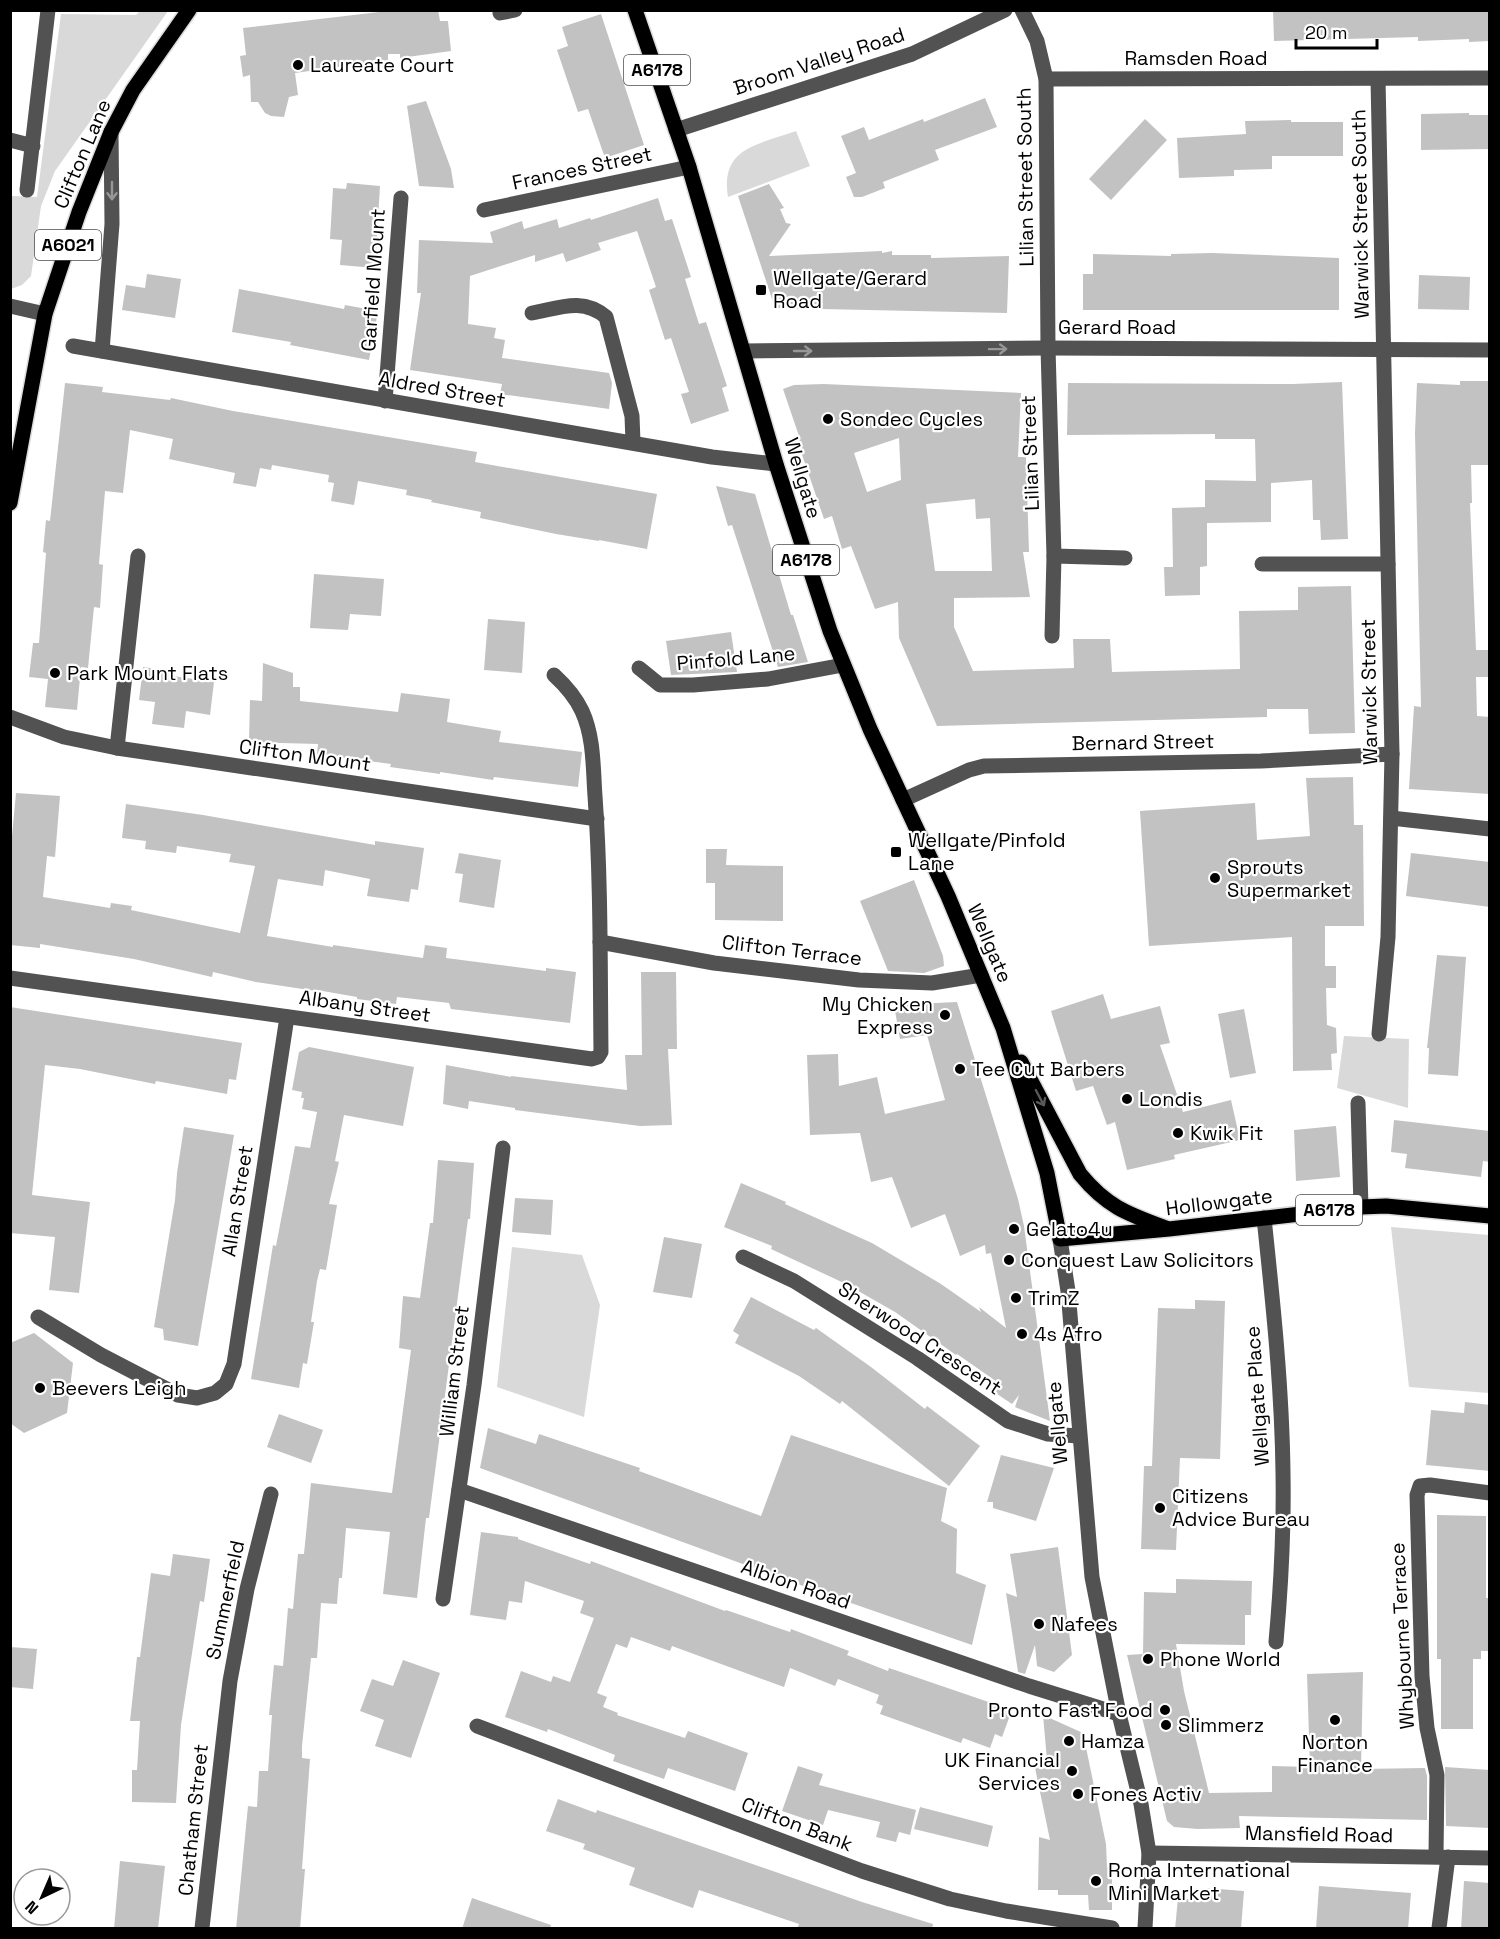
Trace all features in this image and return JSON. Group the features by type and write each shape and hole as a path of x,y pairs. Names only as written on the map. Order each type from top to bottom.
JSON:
{"main road":[{"name":"Clifton Lane","path":"10,503 45,314 79,212 111,132 133,90 189,10"},
{"name":"Wellgate","path":"635,10 689,167 810,572 843,665 943,886 1003,1028 1047,1173 1060,1239"},
{"name":"A6178","path":"1003,1028 1080,1174 1093,1190 1124,1212 1169,1229"},
{"name":"Hollowgate","path":"1060,1239 1361,1207 1386,1206 1490,1216"}],"street":[{"path":"27,190 48,10"},
{"name":"Broom Valley Road","path":"676,130 912,54 1005,10"},
{"name":"Lilian Street South","path":"1022,10 1037,41 1046,79 1048,348"},
{"name":"Ramsden Road","path":"1046,79 1490,78"},
{"name":"Warwick Street South","path":"1378,79 1383,349"},
{"path":"102,351 112,224 111,132"},
{"path":"10,140 33,146"},
{"name":"Frances Street","path":"484,210 689,167"},
{"name":"Garfield Mount","path":"385,401 400,198"},
{"path":"532,314 581,304 597,309 606,316 632,416 633,442"},
{"path":"10,306 45,314"},
{"name":"Aldred Street","path":"73,346 712,457 776,464"},
{"name":"Gerard Road","path":"744,351 1048,348 1490,350"},
{"name":"Lilian Street","path":"1048,348 1054,556 1052,636"},
{"name":"Warwick Street","path":"1379,1034 1388,937 1392,754 1383,349"},
{"path":"117,748 138,556"},
{"path":"1054,556 1125,558"},
{"path":"1262,564 1388,564"},
{"name":"Pinfold Lane","path":"639,668 660,685 693,686 768,679 843,665"},
{"path":"554,675 570,690 582,712 591,744 597,819 600,942"},
{"name":"Clifton Mount","path":"10,717 64,737 117,748 597,819"},
{"name":"Bernard Street","path":"903,800 969,770 984,766 1261,761 1392,754"},
{"path":"1391,818 1490,829"},
{"name":"Clifton Terrace","path":"600,942 627,945 714,963 859,980 932,983 981,975"},
{"name":"Albany Street","path":"10,978 592,1059 598,1057 601,1052 600,942"},
{"name":"Allan Street","path":"38,1317 101,1355 178,1395 196,1398 214,1393 226,1384 234,1364 287,1017"},
{"path":"1358,1102 1361,1207"},
{"name":"William Street","path":"443,1599 504,1148"},
{"name":"Wellgate Place","path":"1264,1218 1278,1368 1284,1472 1283,1540 1276,1642"},
{"name":"Wellgate","path":"1060,1239 1068,1291 1092,1576 1119,1714 1141,1804 1149,1853 1145,1929"},
{"name":"Sherwood Crescent","path":"743,1257 803,1287 917,1358 1008,1421 1048,1434 1079,1436"},
{"name":"Whybourne Terrace","path":"1439,1929 1442,1857 1437,1775 1427,1728 1419,1610 1417,1495 1420,1486 1490,1493"},
{"name":"Albion Road","path":"459,1490 1029,1686 1119,1714"},
{"name":"Summerfield","path":"226,1715 230,1680 247,1589 271,1494"},
{"name":"Chatham Street","path":"202,1929 226,1715"},
{"name":"Clifton Bank","path":"477,1726 862,1871 950,1899 1112,1929"},
{"name":"Mansfield Road","path":"1149,1853 1490,1858"}],"shaded area":[{"path":"140,11 168,11 55,171 41,206 31,276 22,285 11,289 10,210 12,196 37,197 61,14 136,15"},
{"path":"796,131 810,166 728,197 727,180 736,158 745,150 756,145"},
{"path":"1344,1036 1409,1039 1408,1108 1337,1088"},
{"path":"1391,1227 1489,1235 1489,1393 1409,1387"},
{"path":"512,1247 582,1255 600,1305 584,1417 497,1387"}],"building":[{"name":"Laureate Court","path":"396,10 438,10 440,21 448,21 451,51 400,58 400,54 388,54 388,60 295,73 298,95 289,97 284,117 271,116 265,113 258,102 251,102 250,75 243,77 240,56 246,55 243,28"},
{"path":"1273,10 1403,10 1403,12 1490,10 1490,41 1469,42 1469,39 1418,41 1418,37 1274,41"},
{"path":"601,14 644,145 605,158 588,109 578,112 557,50 568,46 562,27"},
{"path":"985,98 997,127 935,150 939,160 883,182 885,188 862,197 854,197 846,177 856,173 841,136 864,127 869,140"},
{"path":"426,101 451,169 454,188 419,186 407,106"},
{"path":"1469,113 1469,115 1490,115 1490,149 1421,150 1421,114"},
{"path":"1145,119 1167,140 1111,200 1089,179"},
{"path":"1291,120 1291,122 1343,122 1343,156 1272,156 1272,169 1234,170 1234,176 1179,178 1177,138 1246,134 1245,121"},
{"path":"347,183 380,186 375,268 340,265 342,240 330,239 333,188 346,189"},
{"path":"769,184 784,208 780,209 786,223 791,224 769,256 892,251 892,255 931,255 931,258 1009,256 1007,313 775,308 738,196"},
{"path":"658,198 665,221 672,219 691,277 685,279 699,324 706,322 727,386 722,388 729,411 691,424 681,394 689,392 671,338 665,340 649,290 656,287 637,231 598,243 601,250 566,262 563,253 535,262 535,255 470,276 468,324 496,328 494,338 505,340 502,358 609,373 612,383 609,409 500,394 502,384 410,370 421,293 417,293 419,240 493,243 490,232 522,221 524,229 557,219 559,228"},
{"path":"1212,253 1339,258 1339,310 1083,310 1083,274 1093,274 1093,254 1171,256 1171,254"},
{"path":"147,274 181,279 175,318 122,310 126,285 145,288"},
{"path":"1419,275 1470,277 1469,310 1418,309"},
{"path":"239,289 344,309 345,305 378,311 369,360 290,345 291,342 232,332"},
{"path":"1460,381 1490,381 1490,465 1471,465 1472,503 1470,503 1476,650 1490,650 1490,677 1476,677 1477,716 1490,717 1490,794 1409,789 1414,706 1421,707 1415,433 1417,383 1460,385"},
{"path":"1342,382 1348,539 1321,540 1320,520 1313,520 1312,480 1271,483 1271,522 1207,523 1207,566 1200,567 1200,595 1165,596 1164,567 1173,567 1172,508 1205,507 1205,480 1256,481 1255,439 1215,439 1215,434 1067,435 1068,383 1293,384"},
{"path":"65,383 103,387 102,392 170,400 171,398 233,411 477,452 475,462 657,494 647,549 556,534 480,518 481,512 406,495 407,490 358,481 354,505 331,501 334,483 328,482 329,475 272,465 271,470 260,468 256,487 233,483 235,473 169,459 173,439 130,430 123,493 105,491 99,564 103,565 100,608 94,607 88,668 81,667 77,710 45,707 48,679 29,677 33,643 39,643 46,553 43,552 46,520 50,521"},
{"path":"824,384 1021,393 1018,457 1026,457 1029,552 1023,552 1030,597 954,598 954,627 973,671 1074,668 1073,639 1110,639 1112,672 1240,669 1239,611 1298,610 1298,587 1351,586 1355,733 1309,734 1308,709 1267,709 1267,717 937,726 899,638 898,602 875,609 851,546 842,549 832,516 824,519 797,440 800,439 783,389 794,385","holes":["899,438 901,480 867,492 854,453","975,499 976,519 990,518 992,571 935,571 926,504"]},
{"path":"716,486 755,494 791,615 793,615 808,662 778,667 732,525 728,526"},
{"path":"314,574 384,579 381,616 350,614 348,630 310,628"},
{"path":"488,619 525,622 522,673 484,670"},
{"path":"731,632 737,672 671,675 666,641"},
{"path":"263,663 293,673 293,687 300,687 300,701 398,712 401,693 450,699 447,722 501,731 499,742 582,752 578,787 494,777 493,780 390,767 391,764 317,754 318,744 249,742 250,700 262,701"},
{"name":"Park Mount Flats","path":"143,667 173,671 173,676 214,682 210,715 186,711 184,728 152,724 155,702 139,700"},
{"path":"1353,777 1354,825 1363,825 1364,926 1325,926 1325,966 1336,966 1336,988 1326,988 1327,1025 1336,1028 1337,1053 1331,1054 1332,1070 1293,1071 1292,937 1149,946 1140,811 1255,803 1257,840 1310,836 1306,778"},
{"path":"16,793 60,796 55,857 47,856 43,897 110,908 111,903 132,906 131,910 240,933 255,866 229,862 231,854 177,846 176,853 145,849 146,841 122,838 126,804 375,845 375,841 424,848 418,890 411,889 409,902 367,896 370,879 325,870 323,886 278,879 267,936 423,958 425,945 447,948 446,958 546,971 546,968 576,972 570,1023 451,1009 449,1003 397,997 396,1004 357,999 357,997 256,982 213,972 212,977 134,959 40,944 40,948 10,945 10,858"},
{"path":"706,849 727,849 726,865 783,866 783,921 715,920 715,883 706,883"},
{"path":"459,853 501,860 494,908 459,902 463,874 455,873"},
{"path":"1411,853 1490,862 1490,907 1406,896"},
{"path":"914,880 943,956 944,966 924,973 888,971 860,901"},
{"path":"1437,955 1466,957 1458,1076 1428,1074 1429,1048 1427,1048"},
{"path":"641,972 676,972 677,1049 668,1049 672,1125 640,1126 515,1110 515,1108 469,1101 468,1109 443,1104 446,1065 511,1077 627,1090 625,1055 642,1055"},
{"path":"1103,994 1111,1019 1160,1006 1170,1043 1160,1045 1183,1112 1231,1100 1240,1140 1174,1155 1175,1159 1127,1170 1115,1122 1107,1125 1093,1086 1076,1091 1051,1011"},
{"path":"957,1002 1018,1199 1024,1226 1050,1421 1015,1407 1019,1395 1012,1404 994,1392 1000,1384 895,1312 846,1284 771,1249 772,1246 724,1227 741,1183 872,1243 941,1284 981,1312 979,1307 1006,1328 991,1253 986,1254 985,1245 960,1256 945,1214 911,1228 892,1177 871,1182 860,1133 810,1135 807,1055 838,1054 839,1086 877,1077 885,1114 945,1100 927,1035 900,1039 894,1005"},
{"path":"10,1007 242,1043 236,1080 229,1079 227,1094 45,1065 32,1195 90,1202 79,1293 49,1290 55,1237 10,1233"},
{"path":"1244,1009 1256,1073 1230,1078 1218,1014"},
{"path":"309,1047 414,1067 403,1126 344,1115 335,1161 339,1162 329,1204 337,1205 326,1270 320,1269 317,1281 311,1322 314,1322 307,1364 303,1363 299,1388 251,1379 273,1245 276,1246 295,1146 310,1148 317,1112 302,1109 304,1098 301,1098 302,1092 292,1090 299,1052"},
{"path":"1394,1120 1490,1131 1490,1162 1483,1161 1481,1177 1405,1168 1407,1154 1391,1152"},
{"path":"1336,1126 1340,1177 1296,1181 1294,1130"},
{"path":"184,1127 234,1135 198,1346 164,1340 163,1329 154,1327 175,1200"},
{"path":"438,1160 474,1163 470,1219 468,1219 429,1518 426,1518 417,1598 383,1594 390,1532 346,1528 342,1578 339,1578 337,1604 321,1603 317,1658 311,1658 302,1746 302,1758 310,1759 300,1929 236,1929 248,1806 257,1807 259,1771 268,1771 272,1715 269,1715 274,1665 283,1666 288,1608 293,1609 298,1554 304,1554 311,1483 392,1493 411,1350 399,1348 403,1296 420,1298 430,1223 433,1223"},
{"path":"515,1198 553,1200 551,1235 512,1232"},
{"path":"664,1237 702,1244 692,1298 653,1292"},
{"path":"751,1297 814,1330 816,1328 925,1409 927,1406 980,1446 949,1486 842,1401 840,1404 799,1376 735,1343 739,1335 733,1331"},
{"path":"1195,1300 1225,1301 1220,1459 1180,1458 1176,1550 1141,1549 1144,1466 1152,1466 1158,1308 1195,1309"},
{"name":"Beevers Leigh","path":"34,1333 73,1363 67,1413 24,1433 10,1423 10,1343"},
{"path":"1465,1402 1490,1405 1490,1471 1426,1465 1431,1410 1464,1413"},
{"path":"279,1414 323,1430 311,1463 267,1447"},
{"path":"488,1428 536,1444 539,1434 640,1468 639,1471 761,1516 791,1435 947,1488 941,1521 957,1529 956,1573 986,1585 972,1645 480,1468"},
{"path":"1001,1455 1054,1468 1036,1521 993,1508 993,1502 987,1502"},
{"path":"1437,1515 1486,1516 1486,1598 1490,1598 1489,1651 1481,1651 1481,1659 1473,1659 1473,1729 1441,1729 1441,1659 1437,1659"},
{"path":"481,1532 518,1537 518,1539 590,1564 591,1561 725,1611 790,1632 791,1629 849,1651 847,1655 888,1671 889,1668 1012,1710 1002,1737 995,1734 990,1748 963,1738 961,1743 880,1714 883,1706 876,1703 879,1695 838,1679 835,1686 790,1668 784,1687 672,1646 670,1651 631,1637 627,1648 616,1644 597,1693 607,1697 603,1707 618,1713 617,1715 685,1738 688,1731 748,1753 735,1791 668,1768 664,1779 613,1761 615,1755 548,1729 547,1732 505,1717 521,1671 551,1682 553,1676 570,1682 594,1618 580,1613 584,1601 525,1581 522,1603 509,1601 506,1620 470,1615"},
{"name":"Nafees","path":"1058,1547 1072,1655 1054,1672 1037,1666 1035,1645 1025,1674 1018,1672 1006,1593 1017,1597 1010,1554"},
{"path":"173,1554 210,1559 204,1602 200,1601 181,1725 176,1803 132,1802 132,1770 137,1770 140,1721 130,1721 137,1657 140,1657 151,1573 170,1576"},
{"path":"1176,1579 1252,1581 1251,1615 1245,1615 1245,1645 1176,1644 1184,1691 1209,1793 1272,1792 1272,1766 1310,1767 1307,1674 1363,1672 1361,1769 1425,1768 1427,1820 1239,1816 1240,1828 1198,1829 1174,1827 1167,1821 1127,1655 1143,1654 1144,1592 1176,1593"},
{"path":"10,1647 37,1649 33,1689 10,1687"},
{"path":"403,1660 440,1673 411,1758 375,1746 384,1720 360,1711 372,1679 393,1686"},
{"path":"1043,1715 1083,1733 1106,1844 1107,1867 1112,1868 1112,1910 1089,1910 1088,1895 1058,1895 1058,1890 1038,1890 1039,1837 1050,1840 1034,1763 1047,1760"},
{"path":"798,1766 823,1774 819,1785 916,1810 910,1835 899,1832 896,1842 876,1837 880,1822 828,1810 823,1825 782,1811"},
{"path":"1445,1767 1490,1770 1490,1828 1446,1826"},
{"path":"558,1799 596,1813 597,1810 862,1902 933,1924 932,1929 797,1929 799,1924 699,1890 693,1908 629,1885 635,1868 583,1849 585,1844 546,1831"},
{"path":"920,1807 993,1826 988,1847 914,1829"},
{"path":"120,1861 165,1866 158,1929 114,1929"},
{"path":"1464,1881 1490,1883 1490,1929 1461,1929"},
{"path":"1319,1886 1411,1893 1408,1929 1316,1929"},
{"path":"1206,1888 1244,1891 1241,1929 1175,1929 1178,1898 1205,1901"},
{"path":"472,1898 551,1925 550,1929 462,1929"}],"place":[{"name":"Laureate Court","path":"298,65"},
{"name":"Wellgate/Gerard Road","path":"761,290"},
{"name":"Sondec Cycles","path":"828,419"},
{"name":"Park Mount Flats","path":"55,673"},
{"name":"Wellgate/Pinfold Lane","path":"896,852"},
{"name":"Sprouts Supermarket","path":"1215,878"},
{"name":"My Chicken Express","path":"945,1015"},
{"name":"Tee Cut Barbers","path":"960,1069"},
{"name":"Londis","path":"1127,1099"},
{"name":"Kwik Fit","path":"1178,1133"},
{"name":"Gelato4u","path":"1014,1229"},
{"name":"Conquest Law Solicitors","path":"1009,1260"},
{"name":"TrimZ","path":"1016,1298"},
{"name":"4s Afro","path":"1022,1334"},
{"name":"Beevers Leigh","path":"40,1388"},
{"name":"Citizens Advice Bureau","path":"1160,1508"},
{"name":"Nafees","path":"1039,1624"},
{"name":"Phone World","path":"1148,1659"},
{"name":"Pronto Fast Food","path":"1165,1710"},
{"name":"Norton Finance","path":"1335,1720"},
{"name":"Slimmerz","path":"1166,1725"},
{"name":"Hamza","path":"1069,1741"},
{"name":"UK Financial Services","path":"1072,1771"},
{"name":"Fones Activ","path":"1078,1794"},
{"name":"Roma International Mini Market","path":"1096,1881"}]}
